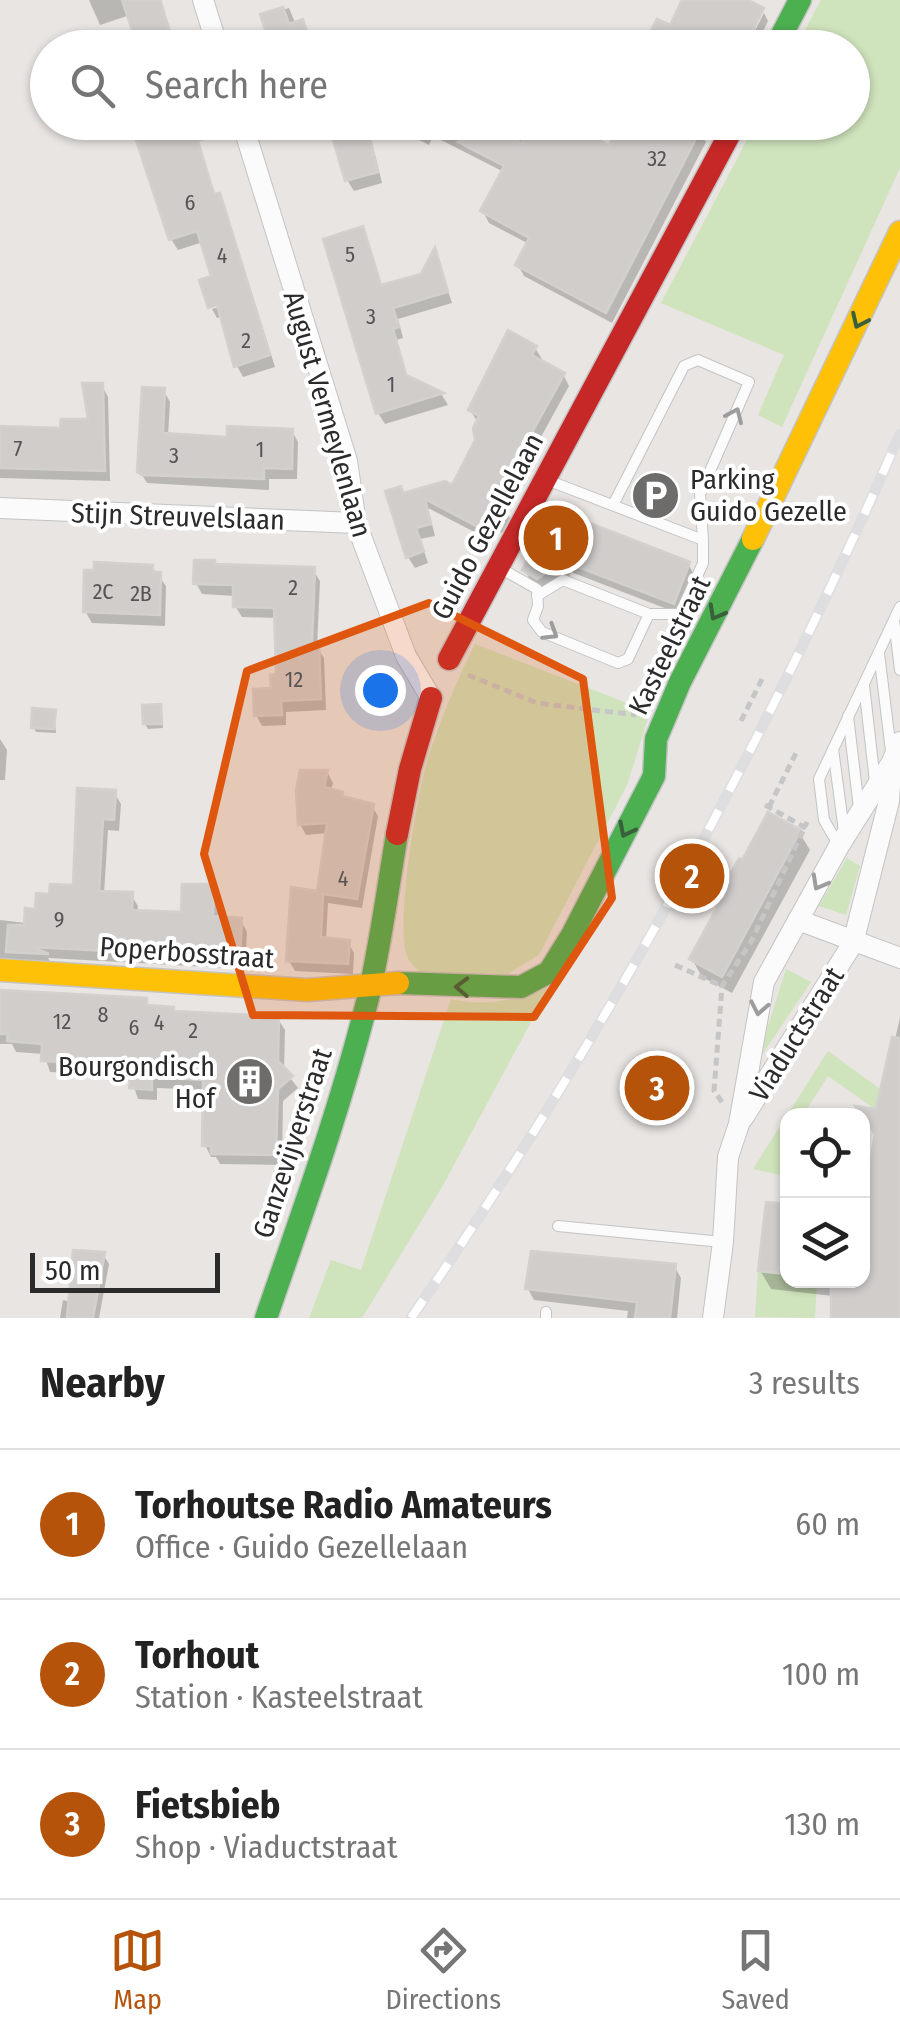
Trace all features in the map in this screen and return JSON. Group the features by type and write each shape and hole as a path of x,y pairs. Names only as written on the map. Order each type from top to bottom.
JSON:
{"street":[{"path":"204,0 213,30"},
{"path":"784,30 800,0"},
{"name":"August Vermeylenlaan","path":"248,140 347,461 356,523 406,656 431,698"},
{"name":"Guido Gezellelaan","path":"370,986 404,787 416,737 431,698 726,140"},
{"name":"Kasteelstraat","path":"370,986 392,982 522,987 549,972 654,776 656,739 663,722 792,464 900,232"},
{"name":"Stijn Streuvelslaan","path":"0,508 356,523"},
{"name":"Viaductstraat","path":"713,1318 728,1157 739,1124 764,982 896,752"},
{"name":"Viaductstraat","path":"739,1124 853,943 889,801 896,752"},
{"path":"798,920 900,958"},
{"name":"Poperbosstraat","path":"0,970 307,990 370,986"},
{"name":"Ganzevijverstraat","path":"266,1318 352,1060 370,986"}],"lane":[{"path":"537,596 563,580 649,614 680,614 704,563 700,494 749,382 698,360 684,366 612,505"},
{"path":"546,479 703,540"},
{"path":"500,568 537,589 538,606 533,620 542,632 618,663 628,659 649,614"},
{"path":"842,841 824,820 818,778 900,607"},
{"path":"894,619 900,670"},
{"path":"879,652 896,752"},
{"path":"864,684 875,788"},
{"path":"848,716 859,814"},
{"path":"833,748 842,841"},
{"path":"558,1226 723,1242"}],"path":[{"path":"449,659 460,671 482,683 536,703 620,711 663,722"},
{"path":"741,722 762,679"},
{"path":"739,1124 714,1091 722,986 751,942 806,828 767,806 798,751"},
{"path":"675,965 722,986"}],"highlighted area":[{"path":"429,603 583,679 612,898 534,1017 253,1015 204,854 247,671"}],"green space":[{"path":"821,0 900,0 900,168 782,427 758,415 784,355 661,303 747,140 870,140 870,30 805,30"},
{"path":"475,644 650,712 627,785 539,955 508,974 422,973 408,959 404,940 405,889 413,828 428,758"},
{"path":"847,858 860,866 846,915 819,906"},
{"path":"786,969 811,982 760,1058 759,1055"},
{"path":"550,987 442,1187 362,1318 309,1318 331,1260 361,1270 451,999 501,1001"},
{"path":"828,1051 880,1089 875,1109 828,1076 807,1108 792,1108"},
{"path":"780,1127 780,1175 753,1169"},
{"path":"758,1271 780,1273 780,1288 817,1288 815,1318 755,1317"}],"building":[{"path":"122,0 160,0 169,30 132,30"},
{"path":"682,0 748,0 764,8 753,30 651,30 657,19 670,25"},
{"path":"283,7 289,24 303,19 306,30 265,30 260,14"},
{"path":"136,140 201,140 198,141 214,194 220,193 270,355 234,367 217,305 208,308 199,280 211,276 197,231 169,240"},
{"path":"333,140 370,140 378,172 345,181"},
{"path":"515,140 524,144 523,140 599,140 609,145 611,140 695,140 606,313 515,265 529,238 480,211 504,166 458,142"},
{"path":"363,226 381,285 421,274 435,247 448,292 393,308 399,327 393,329 406,375 444,393 376,414 323,239"},
{"path":"508,330 537,346 532,355 565,373 495,499 505,505 495,523 485,518 480,528 425,499 431,524 416,528 424,551 406,558 385,491 401,486 403,493 445,481 452,485 475,440 473,428 479,416 468,410"},
{"path":"82,383 103,383 105,471 0,468 0,426 60,428 61,419 88,419"},
{"path":"142,387 165,388 163,433 227,437 227,426 293,429 292,469 264,468 264,479 142,475 137,472"},
{"path":"554,509 690,562 674,604 565,562 560,572 553,568 537,579 522,570"},
{"path":"194,560 315,567 312,644 319,644 321,699 281,701 282,715 254,716 253,689 271,688 270,675 276,674 274,608 233,607 233,585 193,584"},
{"path":"94,562 153,565 153,572 161,572 160,615 83,612 84,570 94,570"},
{"path":"161,704 162,724 143,724 142,705"},
{"path":"32,708 56,710 54,729 31,728"},
{"path":"300,770 328,770 324,787 374,804 357,899 323,894 321,937 350,940 348,964 286,961 291,887 317,891 327,823 298,825 296,790"},
{"path":"77,788 116,790 114,820 103,819 99,891 133,892 132,910 181,912 182,884 214,884 213,916 242,918 240,958 32,947 49,954 6,952 8,925 24,925 25,908 35,909 36,893 49,894 50,884 73,885"},
{"path":"768,812 801,830 722,977 689,959 732,880 728,878"},
{"path":"0,990 147,998 147,1005 174,1007 174,1011 279,1016 278,1061 293,1076 278,1089 276,1155 211,1154 211,1146 202,1146 203,1080 152,1077 152,1090 129,1088 131,1071 94,1069 89,1063 41,1061 42,1044 7,1041 8,1034 0,1034"},
{"path":"892,1037 900,1038 900,1318 831,1318 831,1288 870,1288 870,1163 875,1134 870,1127 870,1108 876,1109"},
{"path":"766,1202 780,1203 780,1273 758,1271"},
{"path":"73,1250 105,1252 93,1318 67,1318"},
{"path":"531,1251 676,1264 670,1318 635,1318 637,1302 525,1289"}],"railway":[{"path":"411,1318 549,1106 677,888 794,664 900,434"}],"traffic: fast":[{"path":"784,30 800,0"},
{"path":"398,983 521,987 549,972 654,776 656,739 680,682 753,539"},
{"path":"266,1318 347,1076 369,994 397,834"}],"traffic: slow":[{"path":"753,539 900,232"},
{"path":"0,970 307,990 398,983"}],"traffic: jam":[{"path":"449,659 726,140"},
{"path":"397,834 410,769 431,698"}],"place":[{"name":"Parking Guido Gezelle","path":"655,495"},
{"name":"Torhoutse Radio Amateurs","path":"556,538"},
{"name":"Torhout","path":"692,876"},
{"name":"Bourgondisch Hof","path":"250,1082"},
{"name":"Fietsbieb","path":"657,1088"}]}
